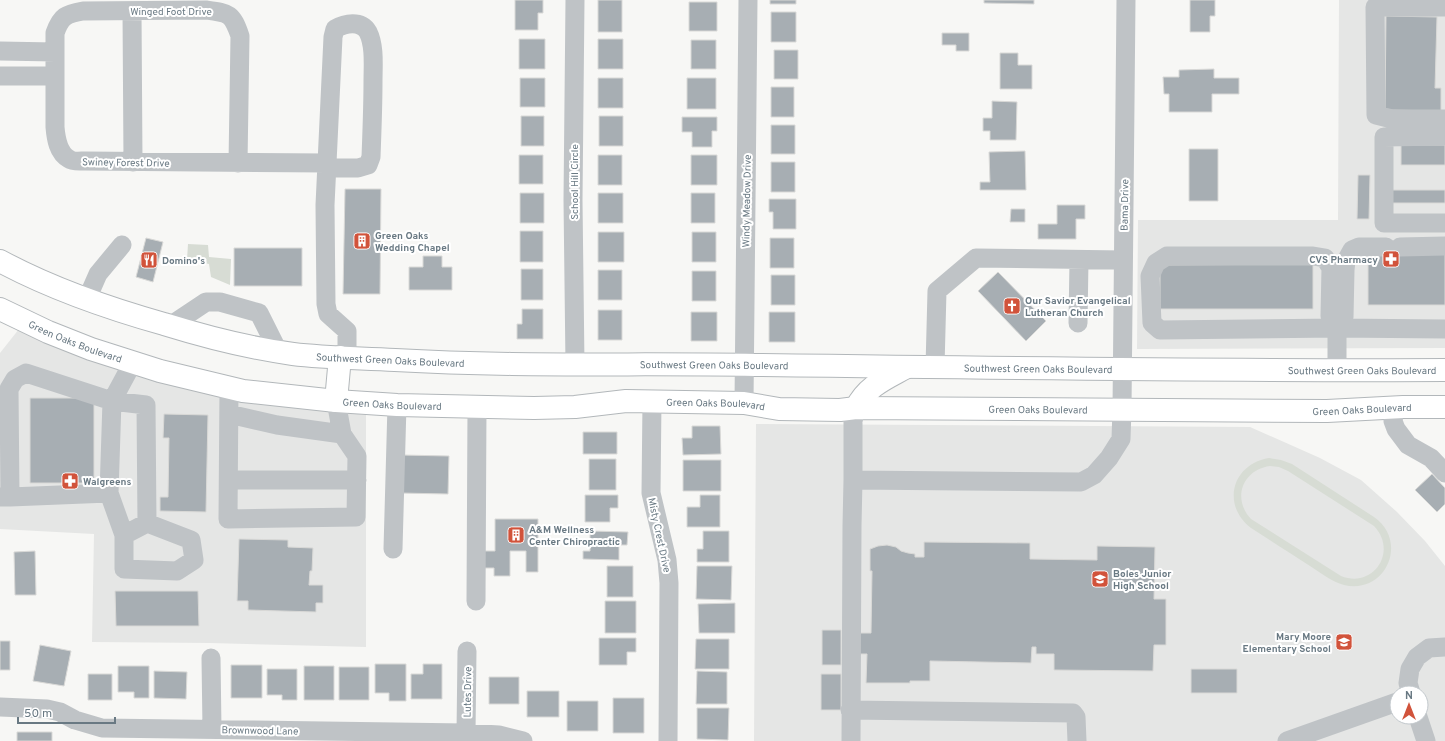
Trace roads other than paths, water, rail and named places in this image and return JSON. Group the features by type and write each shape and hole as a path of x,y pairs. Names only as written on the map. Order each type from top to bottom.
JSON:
{"main road":[{"name":"Southwest Green Oaks Boulevard","path":"0,261 65,292 137,317 211,338 293,354 343,358 451,363 575,365 1445,370"},
{"name":"Green Oaks Boulevard","path":"0,309 48,332 91,349 160,371 243,391 336,401 396,405 477,407 575,407 626,401 652,401 744,403 779,409 840,410 856,408 1327,411 1445,407"},
{"path":"0,318 8,317 22,323 30,323"},
{"path":"336,401 343,358"},
{"path":"856,408 862,397 878,383 906,367"}],"street":[{"name":"School Hill Circle","path":"575,0 573,200 575,365"},
{"name":"Windy Meadow Drive","path":"744,403 748,0"},
{"name":"Bama Drive","path":"853,480 1081,482 1094,475 1109,458 1121,439 1126,0"},
{"path":"1445,7 1375,7 1376,116 1392,119 1445,120"},
{"path":"132,10 133,162"},
{"name":"Winged Foot Drive","path":"59,20 70,13 83,11 206,10 226,13 235,23 240,36 238,163"},
{"name":"Swiney Forest Drive","path":"59,20 55,33 55,128 57,142 63,154 70,160 238,163 358,168 368,165 371,157 373,53 368,33 363,27 357,24 341,25 335,29 333,37 327,166"},
{"path":"0,51 55,52"},
{"path":"0,76 55,76"},
{"path":"1445,136 1384,136 1384,222 1445,223"},
{"path":"327,166 325,213 326,304 328,314 347,331 343,358"},
{"path":"87,300 98,274 122,245"},
{"path":"1336,328 1344,317 1344,270 1346,261 1352,250 1358,247 1445,246"},
{"path":"1337,370 1336,328 1330,316 1330,268 1325,258 1313,256 1167,256 1156,263 1150,276 1152,323 1160,330 1336,328 1445,329"},
{"path":"935,367 937,291 976,258 1123,260"},
{"path":"1078,323 1079,260"},
{"path":"170,326 206,302 220,302 259,313 278,351"},
{"path":"124,535 146,523 191,540 194,560 176,570 124,569 124,535 109,493 112,401 132,362"},
{"path":"109,493 5,497 9,389 15,379 26,373 112,401 146,405 146,523"},
{"path":"229,387 228,519 356,517 357,456 342,434 336,401"},
{"name":"Misty Crest Drive","path":"652,401 651,492 667,560 669,583 668,741"},
{"path":"393,549 396,405"},
{"path":"476,601 477,407"},
{"path":"851,741 853,421 856,408"},
{"path":"1395,408 1393,421 1396,429 1408,445 1431,458 1445,473"},
{"path":"229,414 277,425 342,434"},
{"path":"228,480 357,480"},
{"path":"1409,685 1410,669 1417,657 1429,648 1445,647"},
{"name":"Lutes Drive","path":"466,733 467,650"},
{"path":"211,658 212,729"},
{"path":"1288,741 1389,705"},
{"name":"Brownwood Lane","path":"0,707 47,709 60,712 75,720 102,728 212,729 377,736 466,733 499,735 523,741"},
{"path":"850,710 1073,713 1076,717 1077,741"},
{"path":"1421,725 1426,741"}],"place":[{"name":"Green Oaks Wedding Chapel","path":"362,241"},
{"name":"CVS Pharmacy","path":"1391,259"},
{"name":"Domino's","path":"149,260"},
{"name":"Our Savior Evangelical Lutheran Church","path":"1012,306"},
{"name":"Walgreens","path":"70,481"},
{"name":"A&M Wellness Center Chiropractic","path":"516,535"},
{"name":"Boles Junior High School","path":"1100,579"},
{"name":"Mary Moore Elementary School","path":"1344,642"}]}
